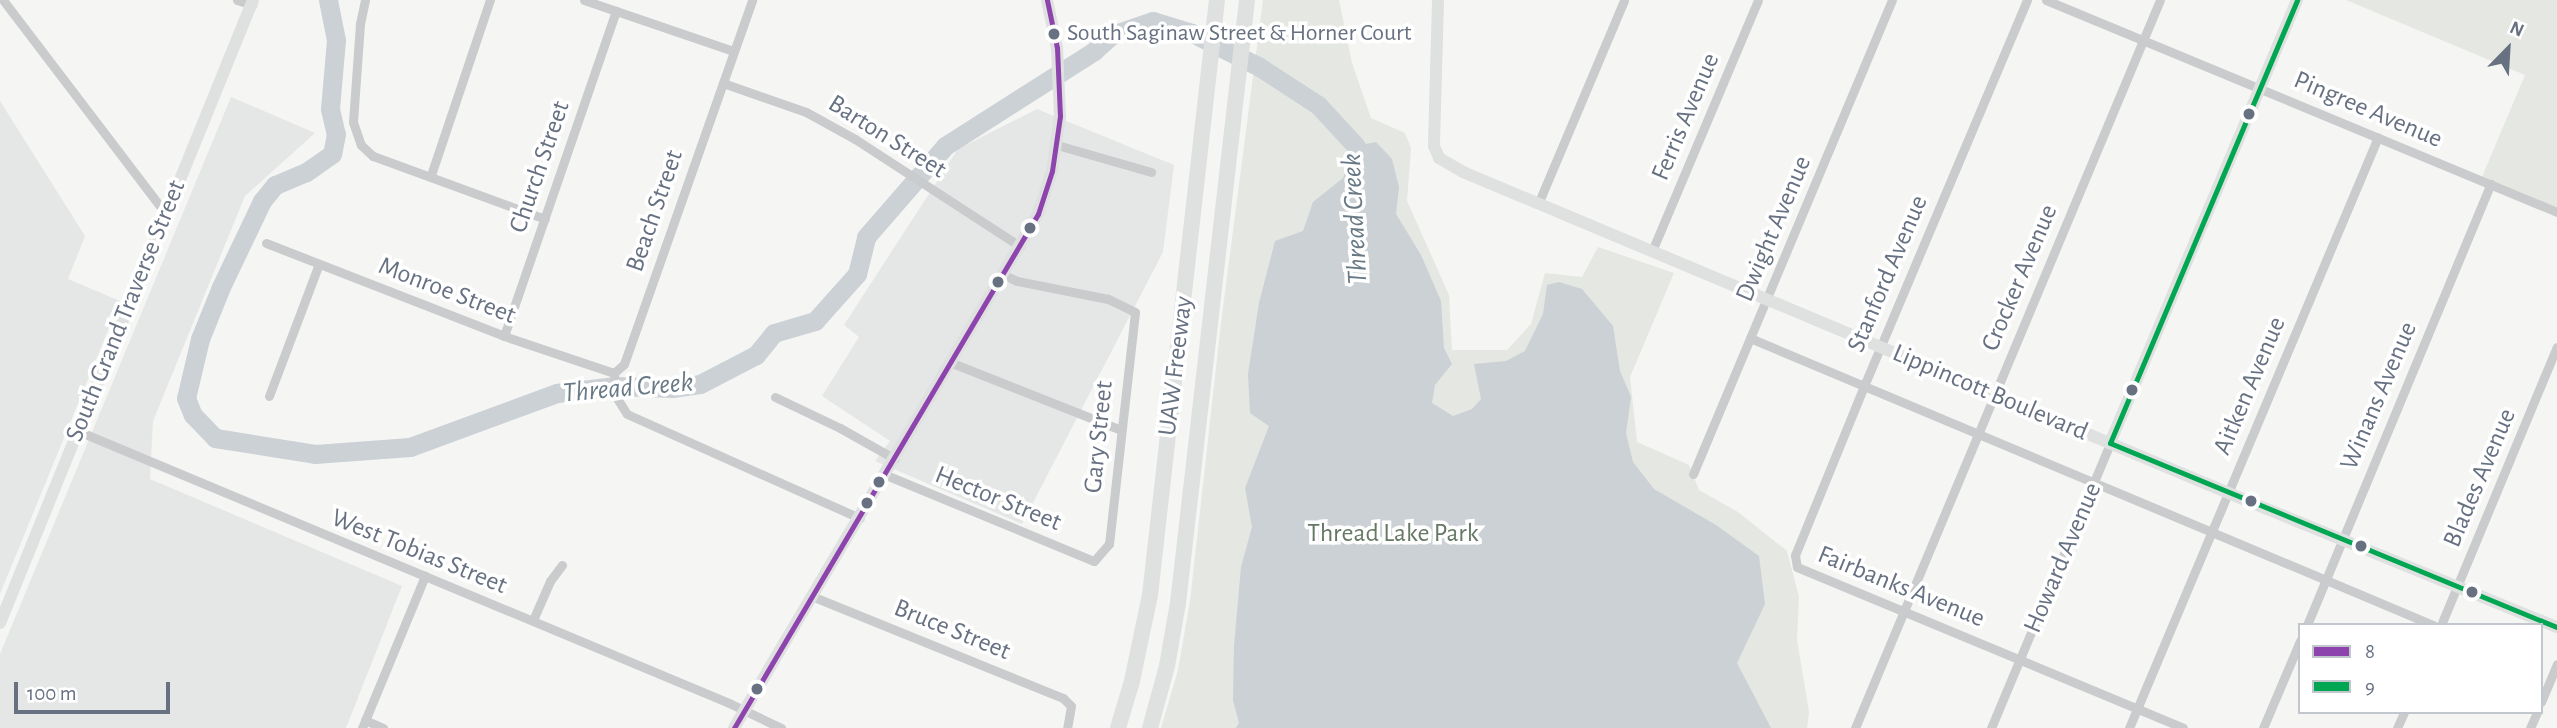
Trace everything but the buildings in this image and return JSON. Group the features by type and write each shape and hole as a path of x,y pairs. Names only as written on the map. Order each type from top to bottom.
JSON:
{"highway":[{"name":"UAW Freeway","path":"1118,728 1134,672 1150,595 1217,0"},
{"name":"UAW Freeway","path":"1150,728 1171,646 1181,578 1247,0"}],"street":[{"path":"3,0 165,213"},
{"path":"237,0 252,3"},
{"path":"365,0 360,24 353,122 357,137 373,156 544,219"},
{"path":"430,176 489,0"},
{"path":"583,0 733,51"},
{"name":"Beach Street","path":"614,373 624,364 752,0"},
{"path":"734,728 1004,275 1046,193 1057,145 1061,92 1057,48 1047,0"},
{"name":"Lippincott Boulevard","path":"1438,0 1434,146 1439,158 1463,172 2228,493 2557,627"},
{"path":"1538,204 1624,0"},
{"name":"Ferris Avenue","path":"1652,251 1758,0"},
{"name":"Dwight Avenue","path":"1693,474 1892,0"},
{"name":"Stanford Avenue","path":"1797,567 1795,555 2027,0"},
{"name":"Pingree Avenue","path":"2046,0 2557,212"},
{"name":"Crocker Avenue","path":"1855,728 2160,0"},
{"name":"Howard Avenue","path":"1991,728 2297,0"},
{"name":"South Grand Traverse Street","path":"0,623 252,3"},
{"name":"Church Street","path":"504,336 616,11"},
{"name":"Barton Street","path":"723,83 806,112 907,172 1020,246"},
{"name":"Aitken Avenue","path":"2129,728 2378,137"},
{"path":"1057,145 1151,172"},
{"name":"Winans Avenue","path":"2308,623 2491,184"},
{"name":"Monroe Street","path":"266,243 504,336 614,373"},
{"path":"270,396 319,264"},
{"name":"Gary Street","path":"1004,275 1017,281 1108,299 1135,312 1109,544 1094,561"},
{"name":"Lippincott Boulevard","path":"1750,338 2428,623"},
{"name":"Blades Avenue","path":"2442,623 2557,347"},
{"path":"952,363 1121,430"},
{"path":"614,373 615,395 620,408 643,421 860,518"},
{"path":"775,397 840,428 895,459"},
{"name":"West Tobias Street","path":"78,432 533,620 782,728"},
{"name":"Hector Street","path":"886,475 1094,561"},
{"path":"533,620 550,581 562,565"},
{"name":"Fairbanks Avenue","path":"1797,567 2183,728"},
{"path":"383,728 363,724 425,576"},
{"name":"Bruce Street","path":"814,597 1063,698 1071,706 1067,728"},
{"path":"2263,728 2298,646"},
{"path":"2543,698 2555,675 2557,664"}],"shaded area":[{"path":"231,97 315,133 245,196 153,421 150,479 402,586 346,728 0,728 0,654"},
{"path":"0,101 85,236 68,279 120,301 0,594"},
{"path":"1037,109 1174,165 1163,252 1022,524 875,461 890,441 822,396 859,337 844,325 958,149"}],"green space":[{"name":"Thread Lake Park","path":"1263,0 1339,0 1352,63 1371,118 1405,133 1411,148 1407,201 1449,295 1452,350 1507,350 1531,324 1545,273 1582,277 1598,247 1674,273 1630,377 1637,442 1689,465 1699,490 1738,512 1787,551 1799,597 1797,640 1809,712 1807,728 1161,728 1178,670 1190,601 1221,323"},
{"path":"2346,0 2557,0 2557,208 2482,177 2525,75"}],"water":[{"name":"Thread Lake Park","path":"1376,142 1392,159 1399,187 1396,214 1421,255 1441,301 1444,348 1452,364 1435,385 1432,403 1453,416 1472,409 1481,399 1474,364 1506,361 1525,351 1543,314 1547,285 1559,282 1582,289 1613,326 1620,371 1631,397 1626,433 1633,462 1654,489 1716,525 1759,556 1765,604 1737,663 1771,728 1236,728 1239,723 1233,700 1234,646 1241,567 1252,527 1245,488 1269,426 1250,413 1248,374 1259,303 1275,241 1303,231 1313,202 1343,178 1356,146"}],"waterway":[{"name":"Thread Creek","path":"328,0 336,40 330,109 336,134 332,154 306,172 275,185 262,201 221,287 200,339 186,398 193,415 215,438 315,454 410,447 557,393 616,386 672,388 700,384 756,355 774,333 815,321 857,274 866,237 945,146 1094,51 1112,35 1153,21 1192,33 1258,66 1318,105 1356,146"}],"transit line":[{"name":"8","path":"734,728 1038,214 1052,171 1060,116 1057,48 1047,0"},
{"name":"9","path":"2110,443 2297,0"},
{"name":"9","path":"2110,443 2557,627"}],"place":[{"name":"South Saginaw Street & Horner Court","path":"1054,34"}]}
